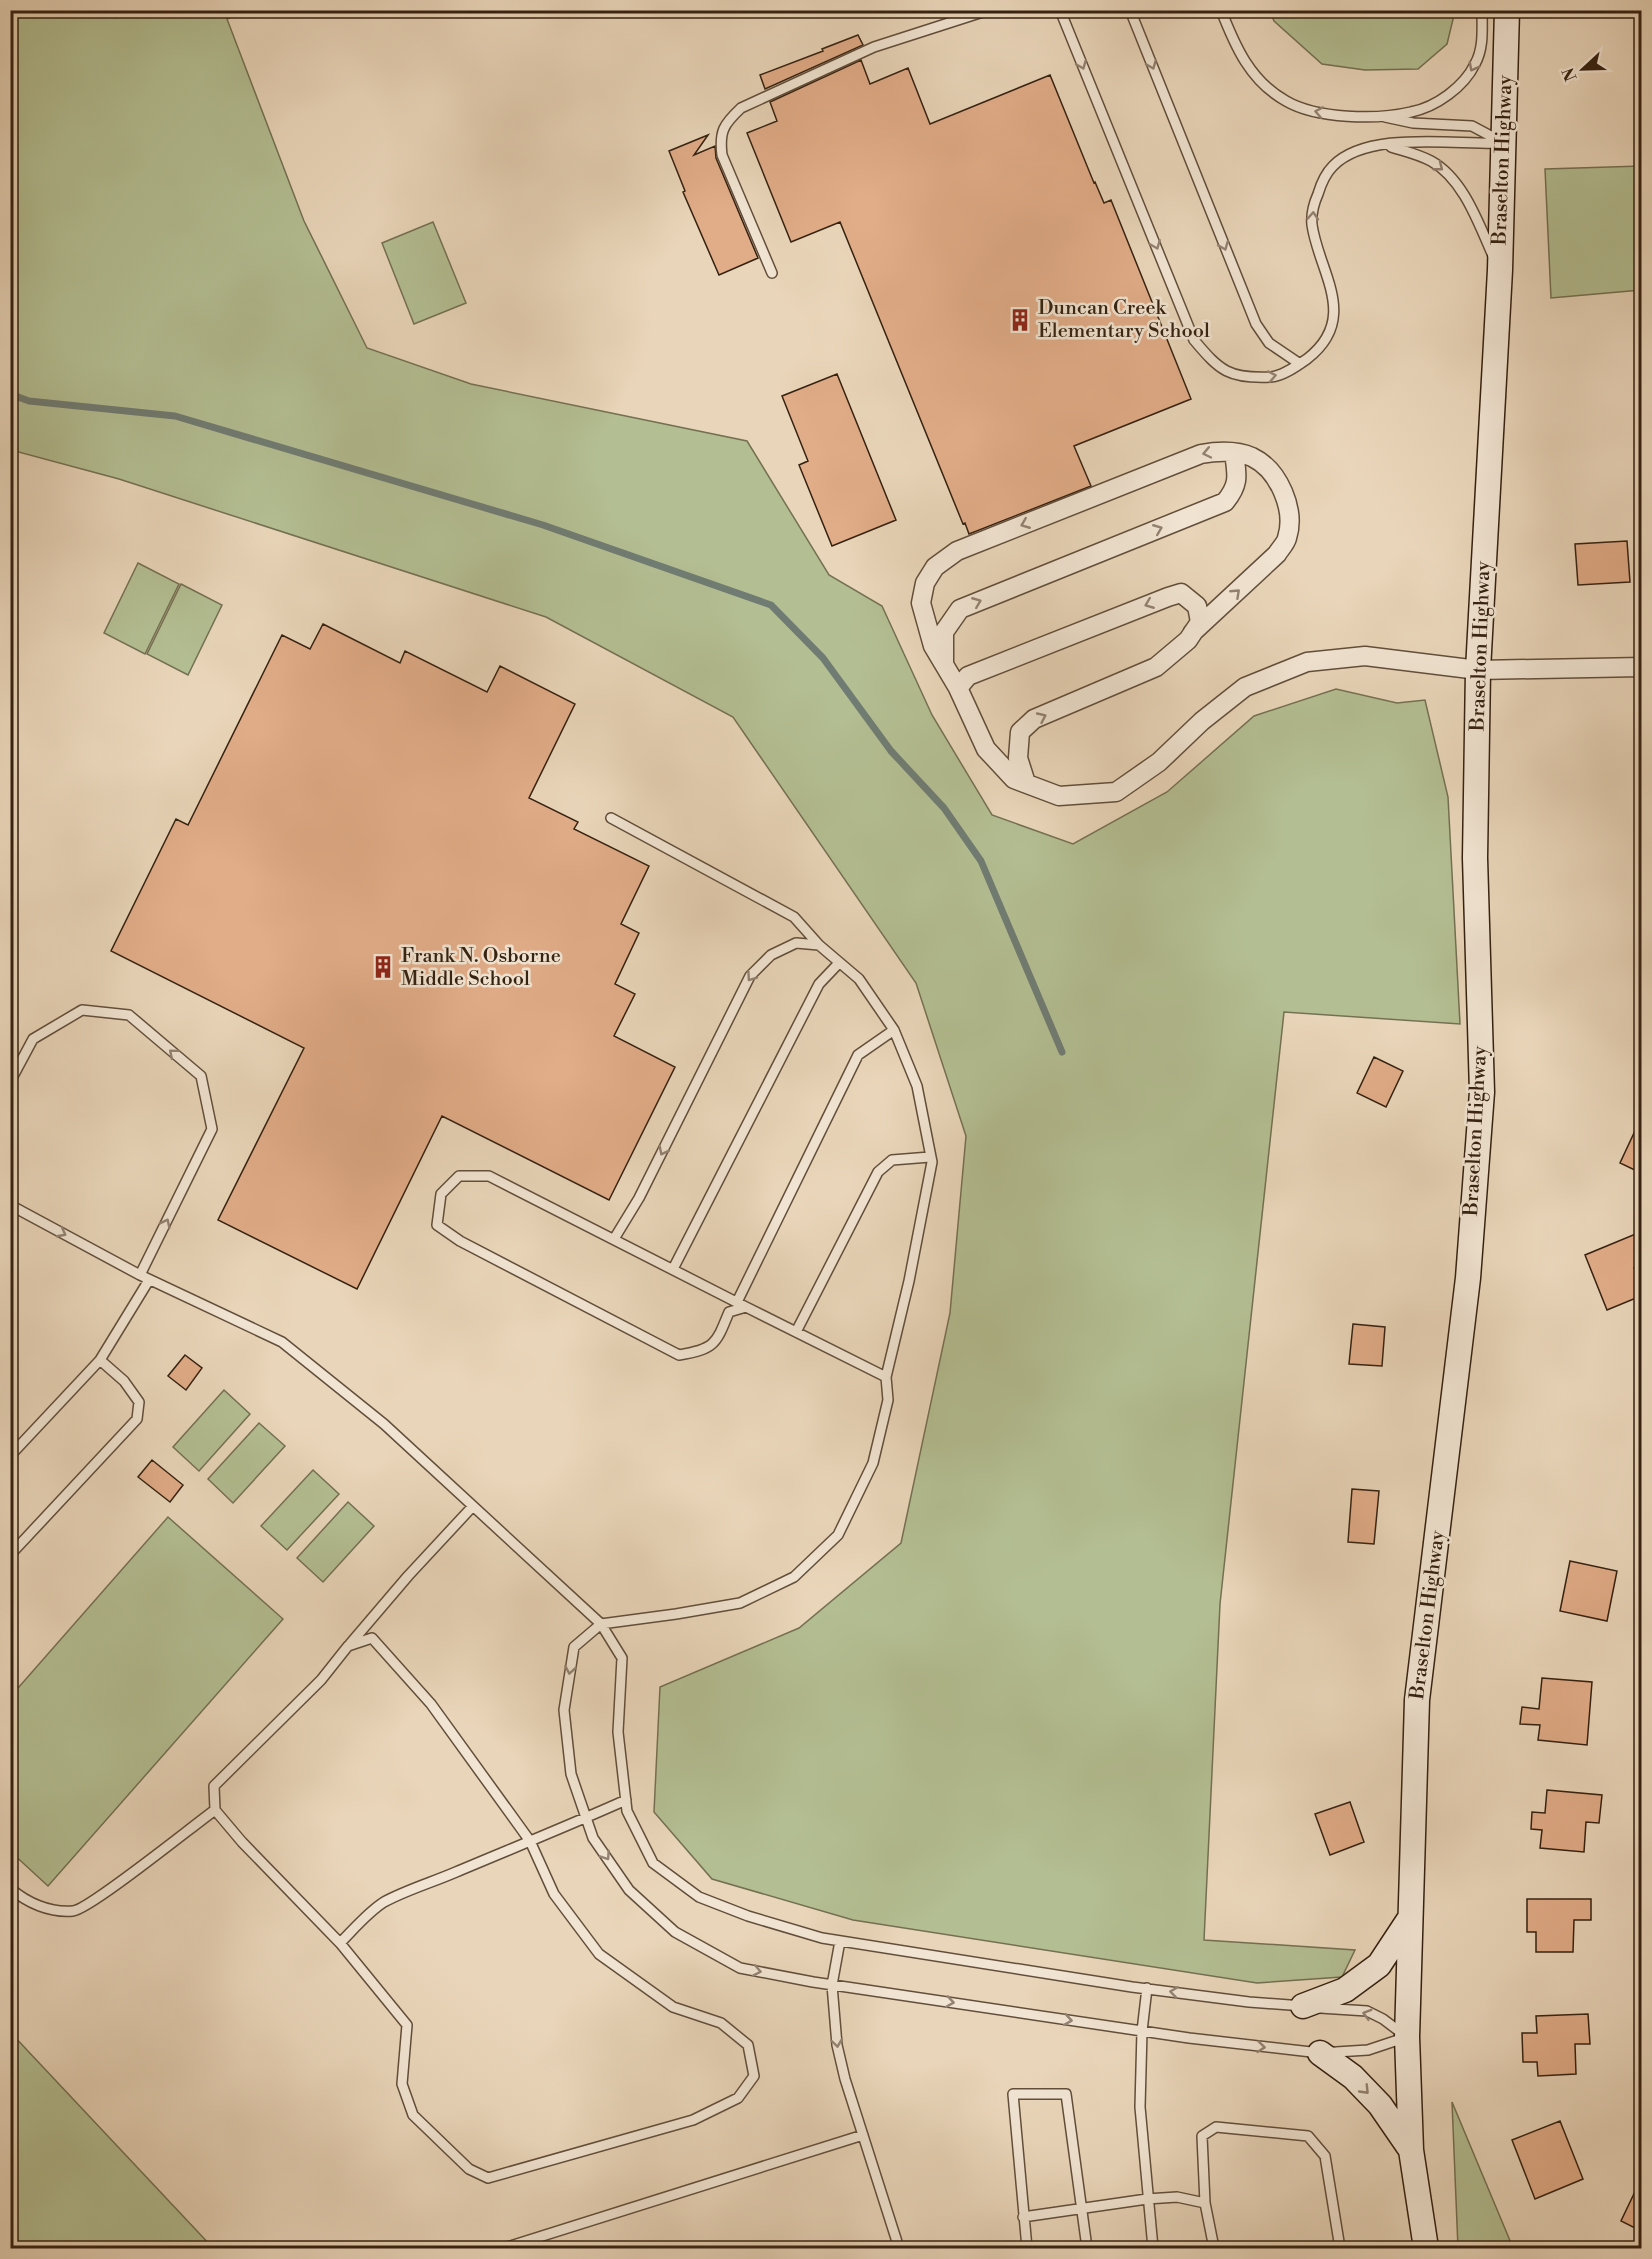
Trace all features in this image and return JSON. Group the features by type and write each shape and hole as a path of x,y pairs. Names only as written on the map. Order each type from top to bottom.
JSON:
{"main road":[{"name":"Braselton Highway","path":"1426,2248 1411,2150 1407,2037 1417,1700 1468,1278 1482,1092 1475,858 1478,670 1500,270 1507,10"},
{"path":"1302,2006 1345,1990 1379,1965 1410,1918"},
{"path":"1320,2053 1353,2077 1380,2105 1411,2150"}],"street":[{"path":"1193,632 1277,554 1287,539 1289,518 1284,493 1271,472 1252,458 1223,450 1201,454 957,551 935,567 925,583 921,603 933,646 958,688 986,749 1014,779 1059,796 1116,792 1159,762 1202,721 1245,687 1308,662 1365,656 1478,670 1641,667"},
{"path":"944,665 944,632 960,609 1225,502 1235,490 1237,475 1234,453"},
{"path":"958,688 968,676 1181,593 1197,606 1200,622 1188,640 1156,667 1034,719 1020,732 1018,758 1026,783"}],"lane":[{"path":"772,273 722,155 719,137 729,120 741,108 874,47 989,10"},
{"path":"1060,10 1194,340 1214,364 1238,377 1276,376 1300,364 1317,351 1330,329 1334,300 1330,280 1318,253 1311,222 1314,204 1322,183 1333,167 1347,155 1366,148 1385,145 1416,141 1504,143"},
{"path":"1130,10 1256,324 1269,344 1300,364"},
{"path":"1221,10 1233,42 1250,72 1286,101 1305,110 1326,114 1377,116 1413,112 1452,92 1465,80 1477,62 1481,45 1482,10"},
{"path":"1377,116 1413,123 1472,126 1504,143"},
{"path":"1385,145 1431,161 1448,174 1463,193 1500,270"},
{"path":"10,1205 149,1280 282,1342 384,1424 602,1624 622,1658 618,1731 627,1811 653,1863 699,1897 748,1916 822,1938 1249,2002 1367,2011 1383,2019 1407,2037 1384,2047 1368,2050 1320,2053 1142,2031 832,1985 740,1968 675,1932 629,1890 593,1838 571,1774 564,1710 574,1647 602,1624 740,1603 794,1577 838,1535 873,1463 888,1400 886,1377 909,1281 932,1162 917,1086 894,1030 859,980 819,945 794,917 611,818"},
{"path":"614,1239 639,1198 750,976 771,954 796,943 819,945"},
{"path":"672,1269 819,984 839,963"},
{"path":"10,1082 33,1039 82,1010 129,1015 201,1076 212,1129 140,1275"},
{"path":"736,1302 858,1055 894,1030"},
{"path":"796,1332 878,1172 892,1160 930,1157"},
{"path":"746,1307 729,1312 718,1339 701,1351 679,1355 470,1246 437,1225 441,1194 459,1176 489,1176 886,1377"},
{"path":"10,1456 100,1360 149,1280"},
{"path":"10,1555 137,1419 139,1402 124,1381 100,1360"},
{"path":"348,1646 372,1638 431,1704 530,1841 554,1894 598,1954 673,2007 721,2023 748,2045 754,2076 738,2098 693,2120 488,2178 469,2169 413,2115 402,2084 407,2025 340,1943 242,1842 215,1810 214,1786 321,1680 348,1646 408,1576 473,1506"},
{"path":"340,1943 383,1903 626,1800"},
{"path":"10,1888 46,1909 76,1911 99,1897 215,1810"},
{"path":"840,1941 832,1985 837,2045 899,2248"},
{"path":"1147,1988 1142,2031 1140,2107 1153,2248"},
{"path":"1027,2248 1013,2094 1066,2094 1087,2248"},
{"path":"1214,2248 1206,2203 1202,2136 1216,2127 1308,2136 1325,2156 1340,2248"},
{"path":"504,2248 863,2135"},
{"path":"1023,2217 1148,2199 1177,2197 1206,2203"}],"green space":[{"path":"10,11 110,11 115,18 130,11 246,11 227,19 304,221 367,348 471,384 747,441 829,575 882,606 932,715 992,815 1073,844 1167,792 1254,716 1336,689 1397,703 1425,700 1448,797 1460,1024 1284,1012 1220,1604 1204,1940 1355,1950 1342,1977 1257,1983 853,1920 712,1879 654,1812 660,1687 799,1628 901,1543 950,1313 966,1136 916,983 733,717 546,617 119,479 11,450"},
{"path":"1270,11 1455,11 1447,44 1418,69 1365,70 1322,64 1274,21"},
{"path":"1641,166 1641,290 1551,298 1545,169"},
{"path":"433,222 466,303 414,324 382,243"},
{"path":"138,563 179,584 145,654 104,633"},
{"path":"181,584 222,605 188,675 147,654"},
{"path":"224,1390 250,1414 199,1471 173,1447"},
{"path":"259,1423 285,1446 233,1503 208,1479"},
{"path":"313,1470 339,1494 287,1550 261,1526"},
{"path":"348,1502 374,1526 323,1582 297,1558"},
{"path":"168,1517 283,1619 48,1886 11,1852 11,1696"},
{"path":"11,2033 213,2248 11,2248"},
{"path":"1452,2102 1511,2243 1523,2248 1458,2248"}],"building":[{"path":"858,35 863,45 765,89 760,75"},
{"name":"Duncan Creek Elementary School","path":"861,60 870,84 908,68 930,124 1050,75 1094,183 1104,203 1111,200 1191,399 1074,446 1091,486 969,534 840,222 791,242 747,133 777,121 770,102"},
{"path":"708,135 694,155 715,146 716,158 758,258 719,275 683,192 685,191 669,151"},
{"path":"837,374 896,520 832,546 799,465 808,461 782,396"},
{"path":"1627,541 1630,582 1578,585 1575,544"},
{"name":"Frank N. Osborne Middle School","path":"323,624 400,663 405,651 487,692 500,666 575,704 529,798 578,822 574,829 649,866 621,924 639,933 615,984 635,994 614,1036 675,1067 609,1200 442,1116 357,1289 218,1220 304,1048 111,951 176,819 188,825 282,635 310,649"},
{"path":"1374,1057 1403,1071 1386,1107 1357,1093"},
{"path":"1641,1118 1641,1173 1620,1163"},
{"path":"1638,1233 1641,1243 1641,1265 1634,1268 1641,1287 1641,1296 1607,1310 1585,1255"},
{"path":"1353,1324 1385,1327 1382,1366 1349,1364"},
{"path":"185,1355 202,1368 186,1390 168,1376"},
{"path":"152,1460 183,1485 170,1502 138,1477"},
{"path":"1352,1489 1379,1491 1374,1544 1348,1542"},
{"path":"1570,1561 1617,1571 1607,1621 1560,1611"},
{"path":"1542,1678 1592,1682 1587,1745 1538,1740 1540,1725 1520,1724 1522,1707 1539,1709"},
{"path":"1547,1790 1602,1795 1599,1823 1586,1822 1584,1852 1540,1848 1542,1830 1531,1829 1532,1812 1545,1813"},
{"path":"1350,1802 1364,1842 1330,1855 1315,1814"},
{"path":"1527,1899 1591,1899 1591,1920 1574,1920 1573,1952 1536,1952 1536,1932 1527,1932"},
{"path":"1588,2014 1590,2044 1575,2044 1576,2074 1538,2076 1537,2062 1523,2062 1522,2033 1537,2033 1536,2016"},
{"path":"1560,2121 1583,2179 1535,2199 1512,2140"},
{"path":"1641,2179 1641,2231 1621,2221"}],"waterway":[{"path":"10,394 29,401 175,416 543,525 771,605 823,658 891,751 944,808 981,861 1062,1052"}],"place":[{"name":"Duncan Creek Elementary School","path":"1020,320"},
{"name":"Frank N. Osborne Middle School","path":"383,967"}]}
